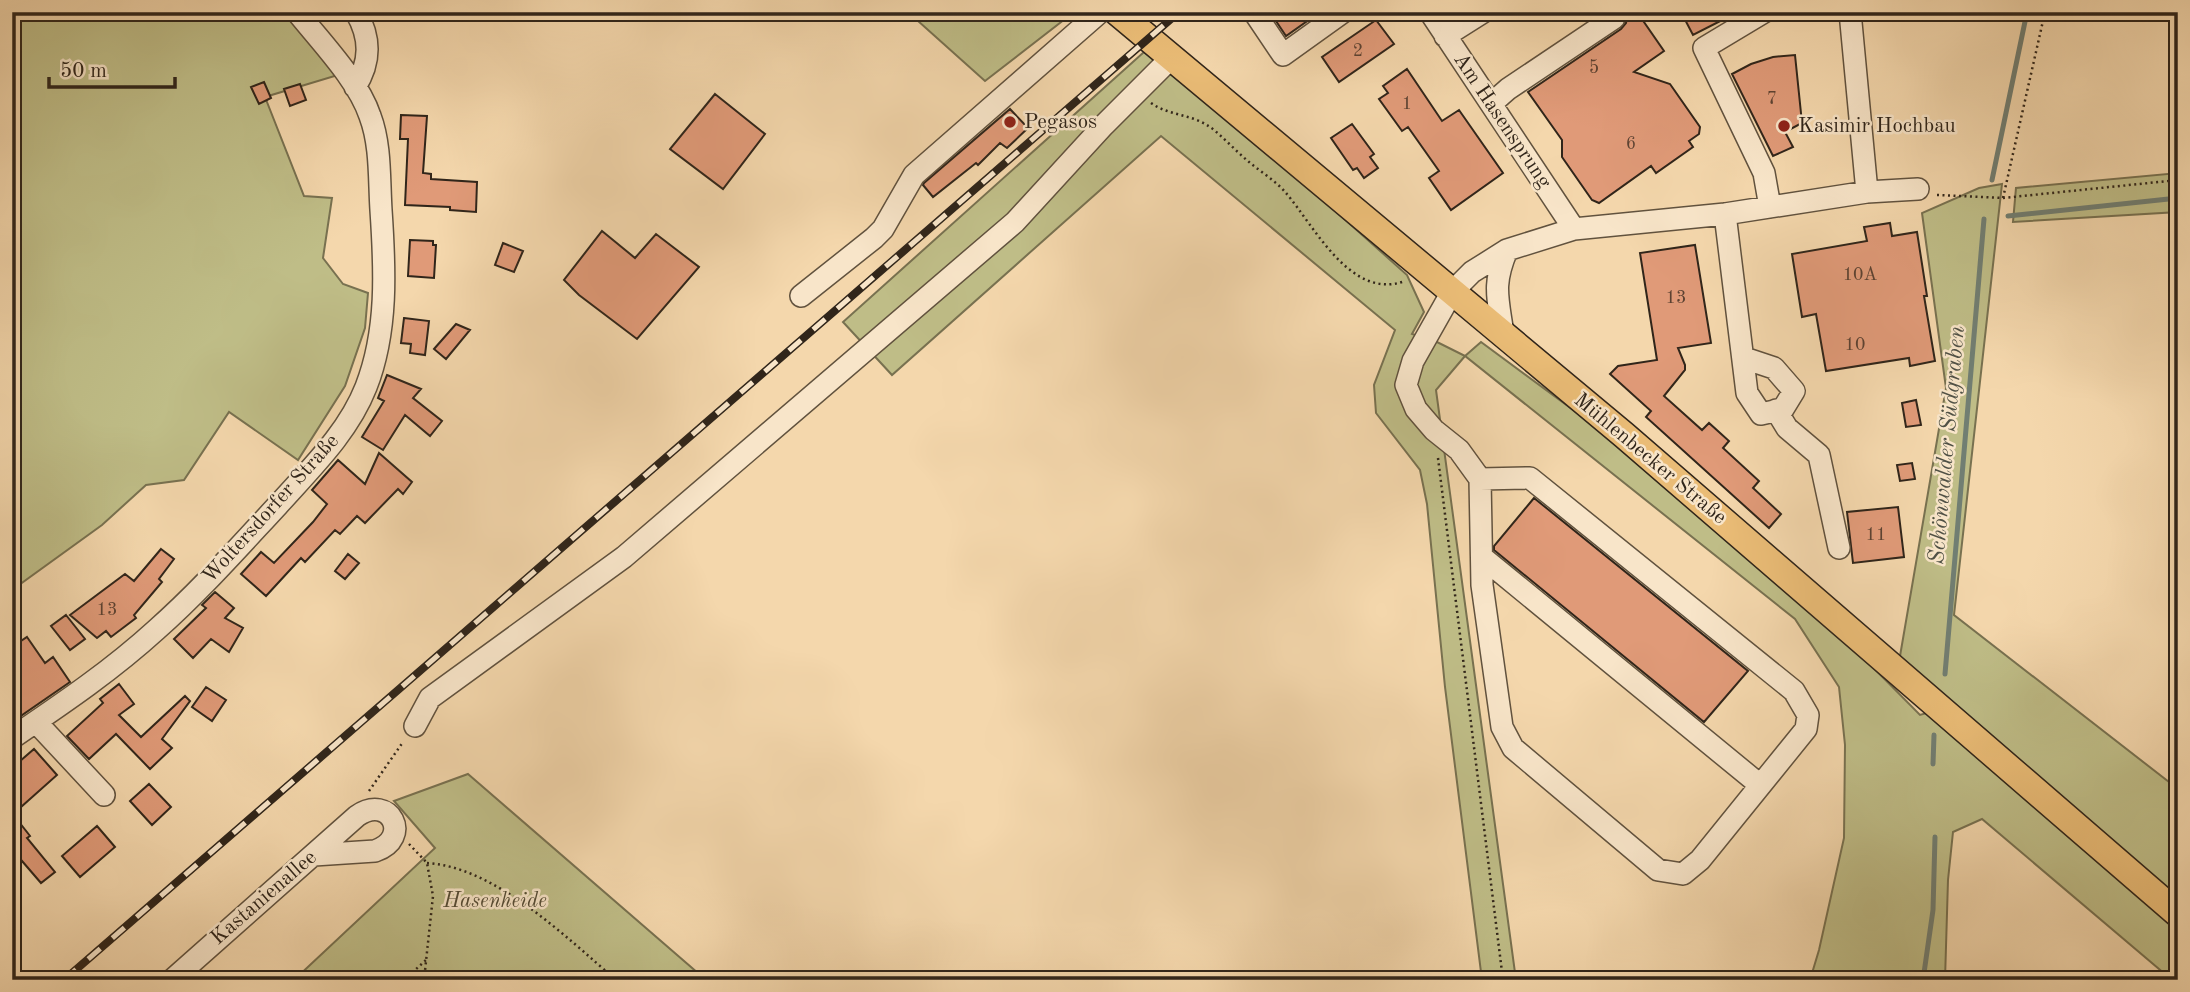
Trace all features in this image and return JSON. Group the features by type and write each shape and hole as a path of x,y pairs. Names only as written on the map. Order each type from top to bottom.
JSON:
{"main road":[{"name":"Mühlenbecker Straße","path":"1117,12 1624,435 2178,914"}],"street":[{"name":"Woltersdorfer Straße","path":"12,738 93,683 157,630 218,570 322,457 365,390 381,331 382,228 375,136 370,114 355,87 297,12"},
{"path":"355,87 366,71 368,56 365,33 356,12"},
{"path":"801,296 883,229 914,175 1100,12"},
{"path":"1254,12 1283,55 1343,12"},
{"name":"Am Hasensprung","path":"1430,12 1574,229"},
{"path":"1445,36 1483,12"},
{"path":"1764,12 1704,48 1764,173 1770,207"},
{"path":"1850,12 1867,192"},
{"path":"1491,104 1508,89 1614,18"},
{"path":"415,726 430,698 624,557 1015,222 1104,125 1171,58"},
{"path":"1480,479 1530,478 1794,691 1808,715 1806,729 1700,860 1683,874 1658,870 1513,748 1503,727 1482,585 1480,479 1459,450 1434,430 1416,409 1406,385 1413,360 1452,292 1472,272 1507,250 1574,229 1725,214 1867,192 1918,188"},
{"path":"1725,214 1747,393 1761,414 1783,409 1794,391 1774,368 1744,358"},
{"path":"1503,334 1496,288 1497,272 1507,250"},
{"path":"1776,411 1787,428 1819,455 1839,548"},
{"path":"1482,557 1760,785"},
{"path":"36,722 104,795"},
{"path":"314,855 375,851 390,843 395,825 392,817 385,811 366,810 357,816"},
{"name":"Kastanienallee","path":"172,980 357,816"}],"path":[{"path":"2003,198 2045,12"},
{"path":"1138,93 1162,110 1189,115 1212,128 1285,191 1323,243 1353,273 1382,286 1399,284 1427,270"},
{"path":"1918,188 1935,195 2003,198 2178,180"},
{"path":"1434,430 1503,980"},
{"path":"357,816 367,794 415,726"},
{"path":"411,846 427,863 433,896 424,980"},
{"path":"427,863 445,864 469,872 510,895 548,921 616,980"},
{"path":"404,980 426,960"}],"green space":[{"path":"12,12 286,12 338,75 265,97 304,196 332,198 323,258 343,284 368,293 365,328 345,386 298,460 229,412 184,480 146,485 102,525 12,590"},
{"path":"908,12 1074,12 985,81"},
{"path":"1144,52 1185,81 1275,157 1407,275 1424,312 1412,334 1437,342 1465,356 1436,390 1516,980 1482,980 1445,687 1427,504 1420,470 1376,413 1374,385 1395,330 1161,136 892,375 843,322"},
{"path":"2178,173 2178,212 2013,222 2016,188"},
{"path":"2002,184 1954,615 2178,789 2178,980 2172,980 1982,819 1953,832 1948,880 1945,980 1810,980 1844,838 1845,745 1839,687 1795,619 1465,356 1481,342 1633,454 1836,630 1920,715 1948,707 1899,662 1946,388 1922,213 1979,188"},
{"name":"Hasenheide","path":"468,774 706,980 294,980 435,848 394,801"}],"building":[{"path":"1270,12 1320,12 1286,36"},
{"path":"1628,12 1637,12 1664,51 1634,72 1670,84 1700,127 1699,134 1689,141 1693,147 1656,173 1651,166 1599,203 1592,200 1562,157 1562,140 1528,92 1621,29 1626,23"},
{"path":"1681,12 1738,12 1693,35"},
{"path":"1376,20 1394,44 1339,82 1322,57"},
{"path":"1795,55 1802,123 1785,132 1793,147 1773,156 1732,74 1773,57"},
{"path":"1407,69 1442,121 1459,110 1503,173 1451,210 1429,178 1439,171 1408,127 1402,131 1379,99 1388,93 1383,86"},
{"path":"264,82 271,98 259,104 251,87"},
{"path":"300,84 306,100 290,106 284,89"},
{"path":"715,94 765,134 723,189 670,149"},
{"path":"1010,109 1028,128 1007,148 1000,143 978,165 976,163 933,197 924,183"},
{"path":"401,115 427,116 423,173 431,174 431,179 477,182 476,212 450,210 450,207 405,205 408,139 400,139"},
{"path":"1352,124 1374,154 1370,157 1378,168 1364,178 1357,168 1353,170 1331,138"},
{"path":"1890,223 1892,236 1917,232 1935,361 1910,366 1909,358 1826,371 1816,314 1802,317 1792,254 1867,241 1864,227"},
{"path":"602,231 635,258 656,234 699,267 637,339 579,295 564,280"},
{"path":"410,240 433,241 433,245 436,245 434,278 408,276"},
{"path":"503,243 523,251 514,272 495,265"},
{"path":"1695,245 1711,343 1678,348 1685,370 1664,396 1702,430 1709,423 1729,441 1723,448 1759,481 1753,488 1781,514 1769,528 1646,417 1651,411 1610,374 1618,366 1657,360 1640,253"},
{"path":"404,318 429,321 425,355 410,353 411,344 401,343"},
{"path":"456,324 470,330 446,359 434,349"},
{"path":"387,375 421,389 413,398 442,421 430,436 405,415 383,450 362,437 384,401 378,398"},
{"path":"1916,400 1921,425 1906,427 1902,403"},
{"path":"379,453 412,482 403,494 398,489 365,523 357,516 340,534 335,530 305,562 301,558 266,596 241,574 261,552 274,563 313,522 327,504 312,490 338,460 365,484"},
{"path":"1912,463 1915,479 1900,481 1897,465"},
{"path":"1534,498 1748,671 1704,722 1494,550 1494,546"},
{"path":"1898,507 1904,557 1853,563 1847,512"},
{"path":"161,549 174,559 159,579 162,582 134,615 136,618 111,637 106,631 97,638 70,615 125,574 134,581"},
{"path":"348,554 359,563 345,579 335,571"},
{"path":"215,592 234,608 225,618 243,628 229,652 211,639 193,658 174,639 206,608 202,605"},
{"path":"66,615 85,639 70,650 51,626"},
{"path":"27,637 45,663 53,657 70,682 12,722 12,647"},
{"path":"119,684 134,704 119,715 141,737 185,696 190,701 162,739 172,748 150,769 116,734 89,759 67,736 103,703 100,699"},
{"path":"206,687 226,700 212,721 192,707"},
{"path":"34,749 57,775 21,807 12,796 12,768"},
{"path":"149,784 171,807 152,825 130,801"},
{"path":"12,813 30,836 27,838 55,872 41,883 22,861 12,869"},
{"path":"97,826 115,847 80,877 62,856"}],"waterway":[{"name":"Schönwalder Südgraben","path":"1992,180 2027,12"},
{"path":"2008,216 2178,198"},
{"name":"Schönwalder Südgraben","path":"1945,674 1984,219"},
{"name":"Schönwalder Südgraben","path":"1933,764 1934,735"},
{"name":"Schönwalder Südgraben","path":"1923,980 1933,910 1935,837"}],"railway":[{"path":"64,980 1179,12"}],"place":[{"name":"Pegasos","path":"1010,122"},
{"name":"Kasimir Hochbau","path":"1784,126"}]}
